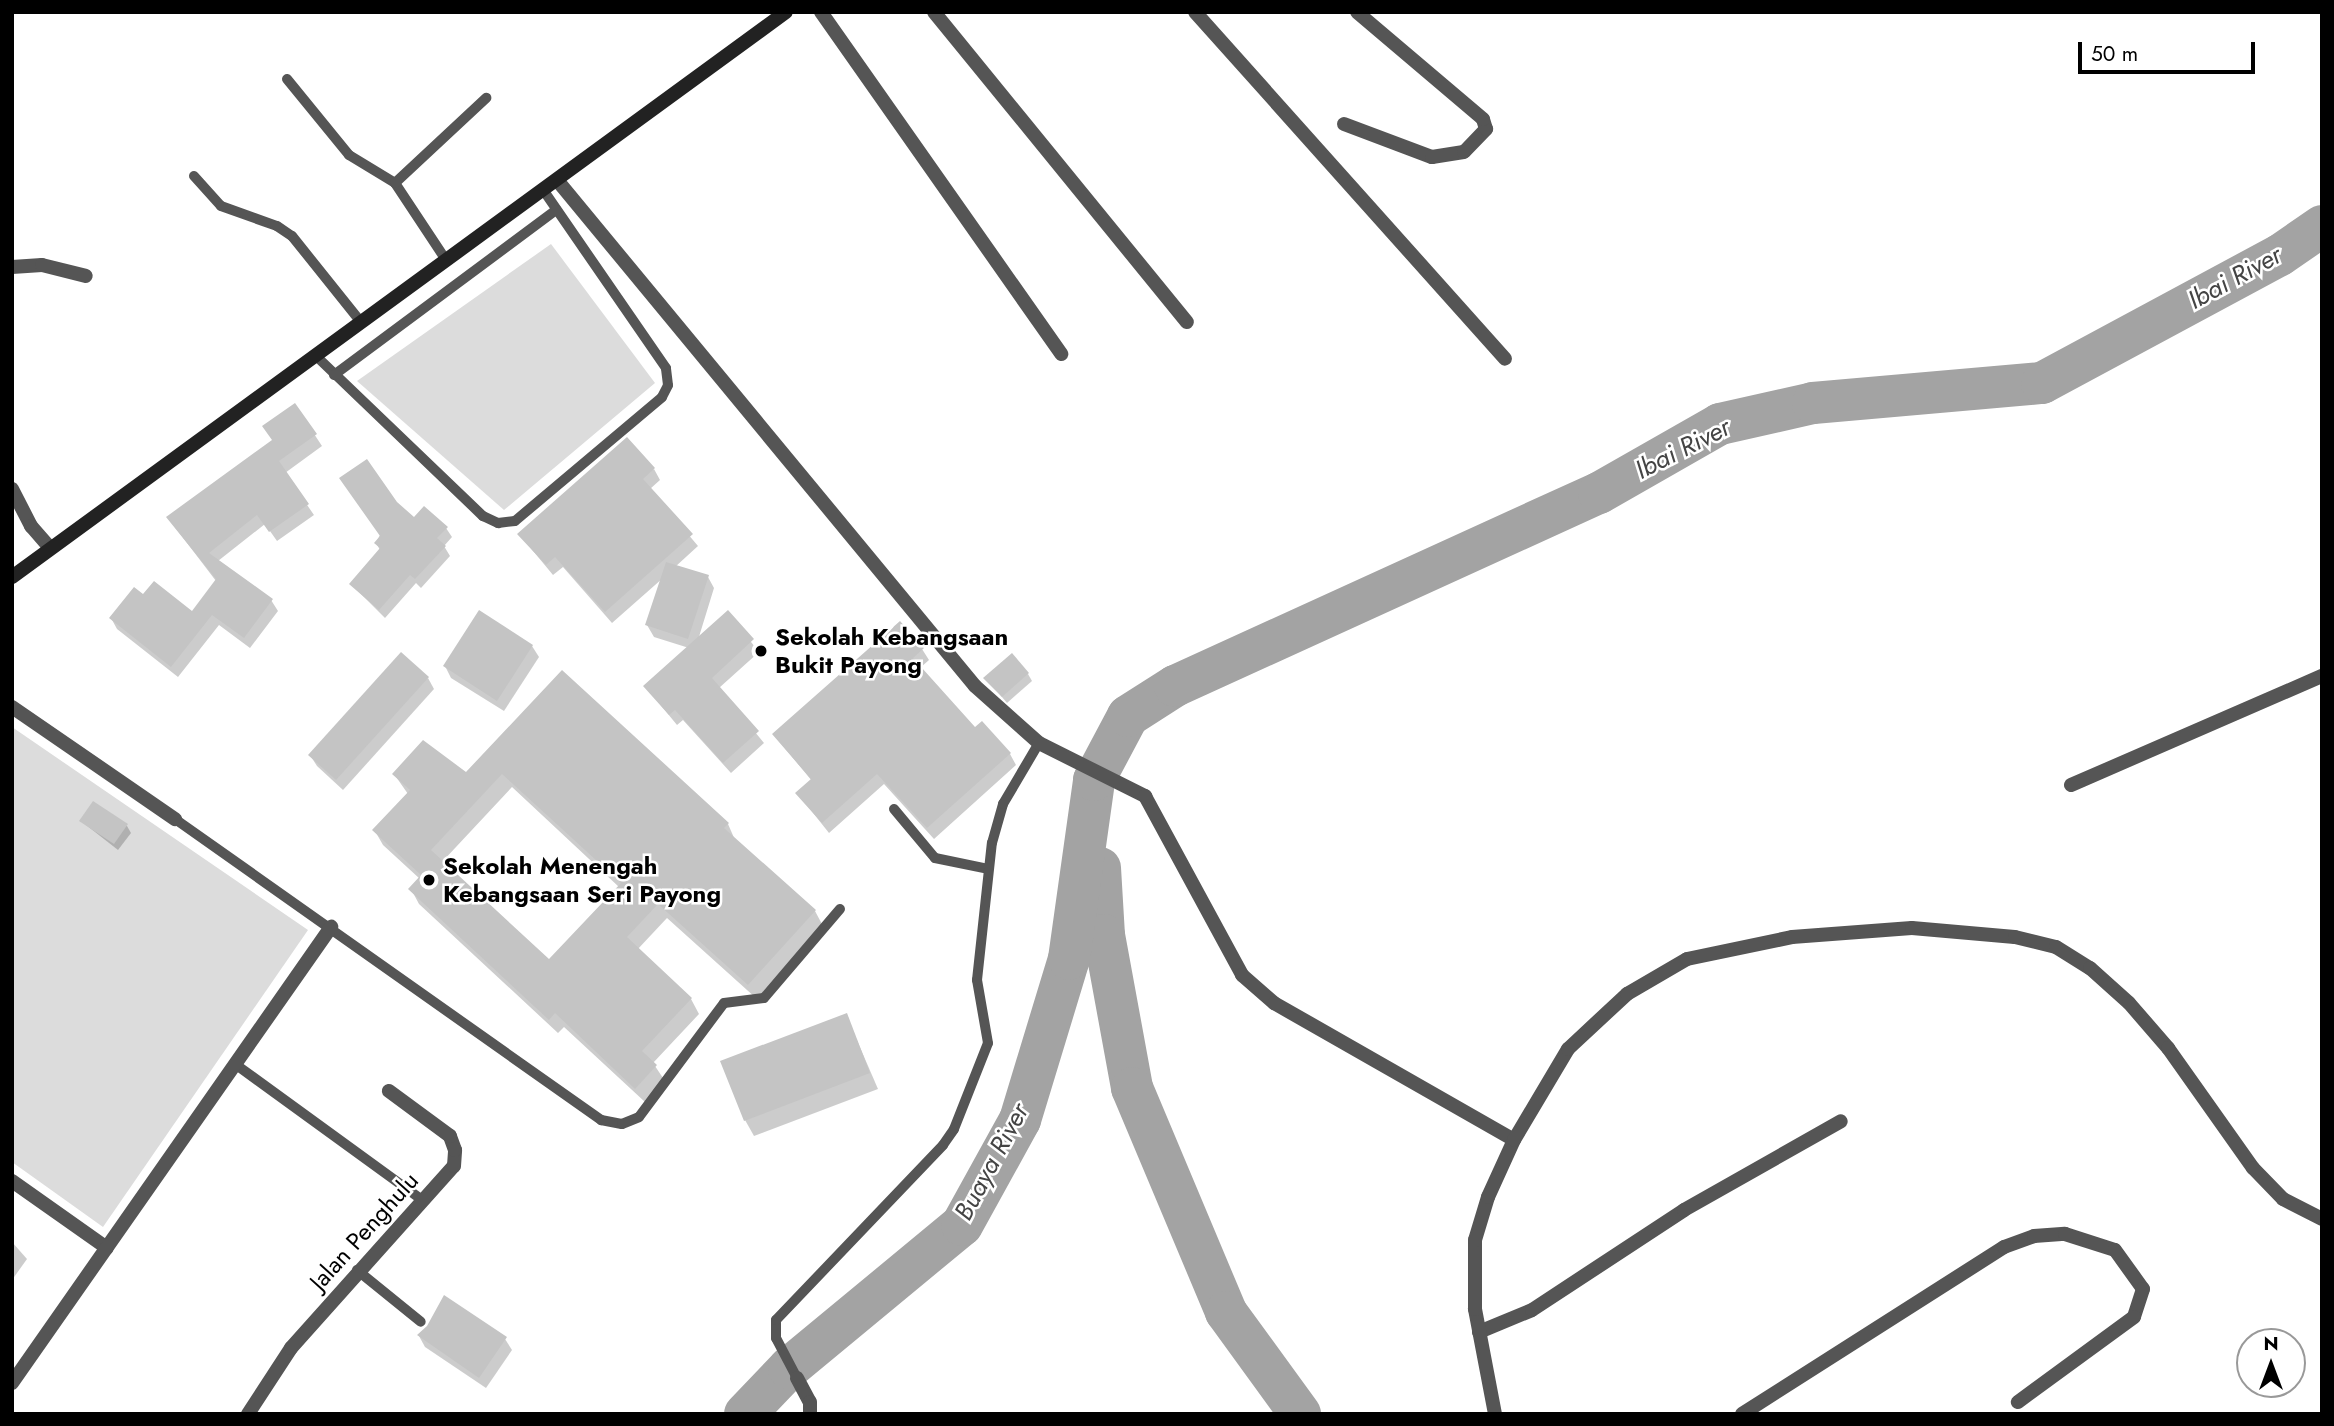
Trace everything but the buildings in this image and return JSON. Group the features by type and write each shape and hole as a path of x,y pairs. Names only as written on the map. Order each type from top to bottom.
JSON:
{"main road":[{"path":"12,577 49,547 786,12"}],"street":[{"path":"821,12 1061,354"},
{"path":"934,12 1187,323"},
{"path":"1195,12 1505,359"},
{"path":"1344,124 1432,157 1464,152 1486,129 1483,120 1357,12"},
{"path":"557,180 975,686 1039,743 1133,788 1152,807 1242,975 1274,1003 1514,1140"},
{"path":"12,267 42,265 86,276"},
{"path":"12,489 31,526 49,547"},
{"path":"2071,785 2322,676"},
{"path":"12,707 175,819"},
{"path":"12,1383 331,927"},
{"path":"1495,1414 1479,1332 1475,1240 1488,1197 1514,1140 1568,1049 1627,994 1687,959 1792,937 1912,928 2015,937 2056,947 2090,968 2129,1003 2168,1048 2253,1168 2283,1199 2322,1219"},
{"name":"Jalan Penghulu","path":"252,1412 291,1348 357,1270 454,1166 455,1150 450,1136 389,1091"},
{"path":"1479,1332 1532,1310 1684,1210 1841,1121"},
{"path":"12,1181 107,1248"},
{"path":"1742,1414 2004,1247 2034,1236 2065,1234 2115,1250 2143,1289 2134,1317 2018,1402"},
{"path":"797,1378 810,1402 810,1414"}],"lane":[{"path":"287,79 349,155 395,183 446,260"},
{"path":"395,183 486,98"},
{"path":"194,176 221,206 277,226 292,236 361,322"},
{"path":"315,355 483,516 498,523 515,521 662,397 668,384 666,368 543,190"},
{"path":"334,375 556,210"},
{"path":"797,1378 776,1338 780,1314 954,1129 988,1044 977,980 988,869 1003,804 1039,743"},
{"path":"894,809 935,858 988,869"},
{"path":"175,819 601,1120 622,1124 639,1117 724,1003 764,998 841,909"},
{"path":"235,1064 422,1200"},
{"path":"357,1270 421,1322"}],"shaded area":[{"path":"551,244 655,383 504,510 357,381"},
{"path":"12,727 308,930 103,1227 12,1162"}],"waterway":[{"name":"Ibai River","path":"745,1414 789,1368 962,1225 1020,1120 1069,959 1094,780 1128,716 1175,686 1599,493 1720,424 1813,403 2042,383 2280,255 2322,226"},
{"path":"1100,868 1104,935 1132,1088 1226,1312 1300,1414"}],"place":[{"name":"Sekolah Kebangsaan Bukit Payong","path":"761,651"},
{"name":"Sekolah Menengah Kebangsaan Seri Payong","path":"429,880"}],"water label":[{"name":"Buaya River","path":"992,1162"}]}
